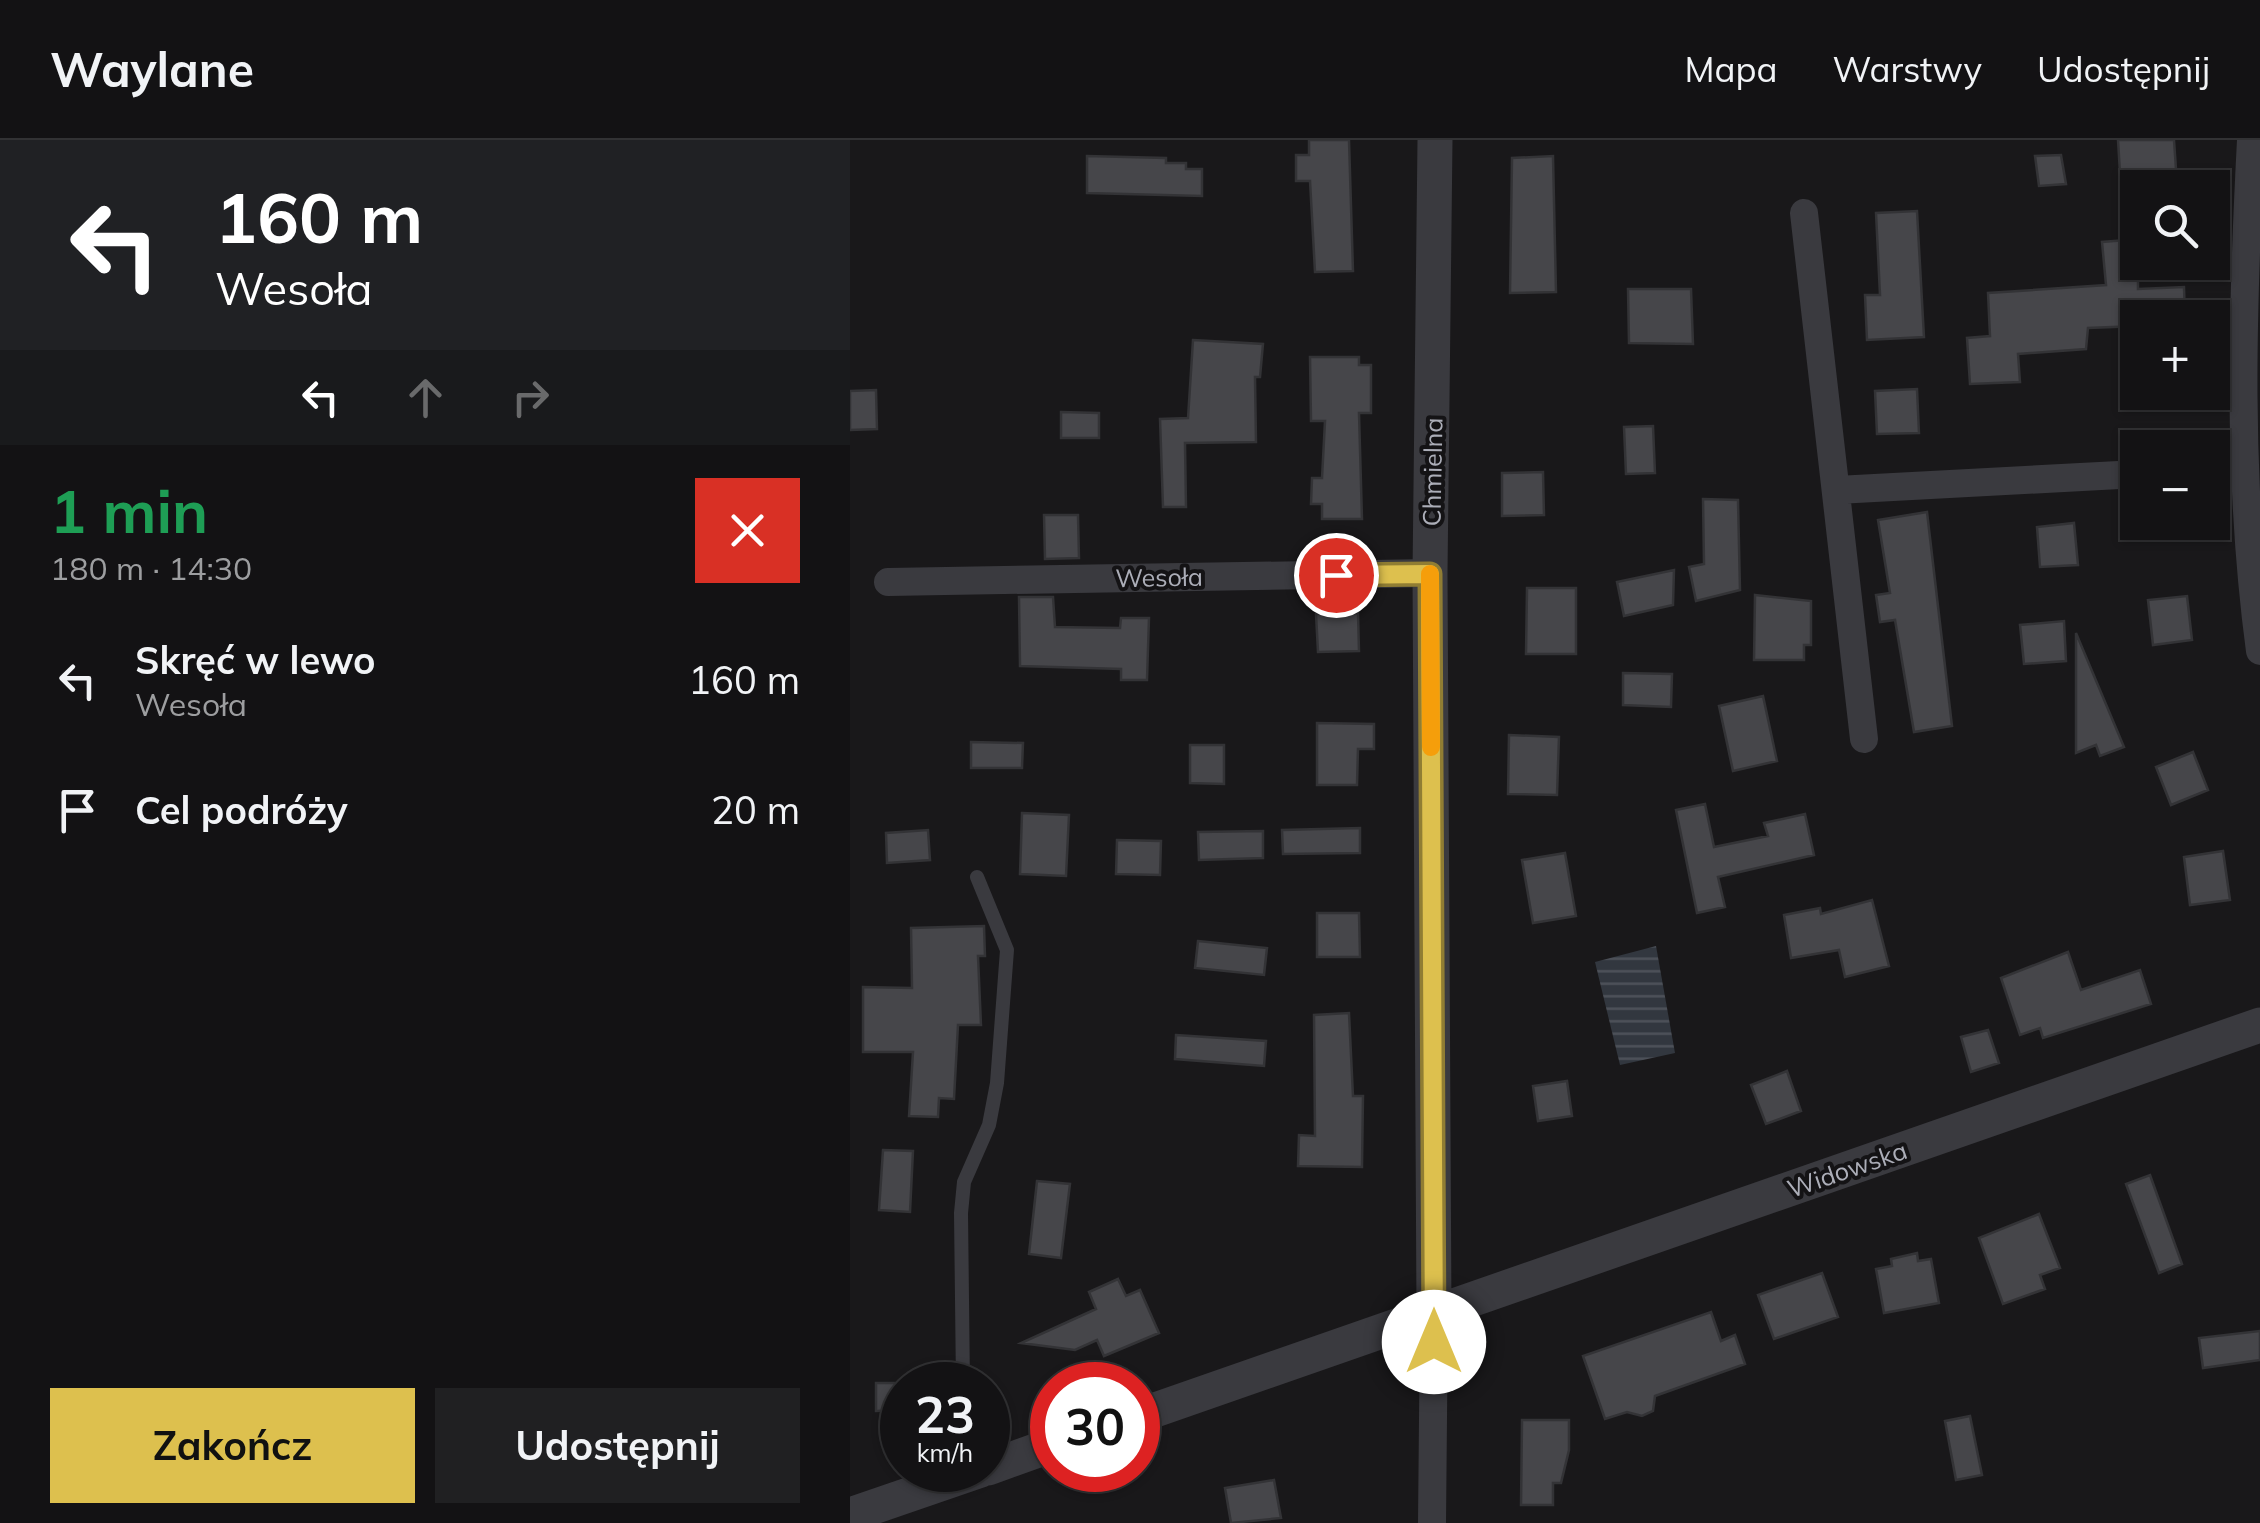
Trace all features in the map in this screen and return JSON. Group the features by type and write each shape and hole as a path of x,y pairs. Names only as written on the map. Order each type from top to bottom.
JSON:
{"street":[{"name":"Chmielna","path":"1432,1523 1430,574 1436,140"},
{"path":"2251,140 2252,255 2242,468 2260,650"},
{"path":"1804,212 1864,739"},
{"path":"2230,469 2242,468"},
{"path":"1837,490 2120,475"},
{"name":"Wesoła","path":"888,582 1430,574"},
{"name":"Widowska","path":"1160,1408 2260,1024"},
{"path":"850,1515 915,1492"}],"lane":[{"path":"963,1362 964,1182 990,1126 1007,950 977,876"}],"shaded area":[{"path":"1656,946 1675,1053 1620,1065 1595,962"}],"building":[{"path":"1309,140 1349,140 1353,271 1315,272 1310,181 1296,181 1296,155 1309,155"},
{"path":"2118,140 2174,140 2176,169 2120,173"},
{"path":"2061,155 2066,184 2039,186 2035,156"},
{"path":"1087,156 1166,158 1166,163 1186,163 1186,169 1202,169 1202,196 1087,193"},
{"path":"1553,156 1556,292 1510,293 1512,158"},
{"path":"1917,211 1924,337 1867,340 1865,295 1880,295 1876,213"},
{"path":"2120,240 2120,280 2138,280 2138,289 2184,287 2184,300 2120,300 2120,327 2088,328 2086,349 2018,354 2020,382 1970,384 1967,338 1990,336 1988,293 2106,285 2102,242"},
{"path":"1628,289 1691,289 1693,344 1629,343"},
{"path":"1193,340 1263,344 1260,377 1255,377 1256,442 1185,443 1186,507 1163,507 1160,419 1188,418"},
{"path":"1310,357 1359,357 1359,365 1371,365 1371,413 1359,413 1362,519 1322,519 1322,504 1311,504 1312,478 1322,478 1325,421 1311,421"},
{"path":"1917,389 1919,433 1877,434 1875,391"},
{"path":"876,390 877,429 850,430 850,391"},
{"path":"1061,412 1099,413 1099,438 1061,438"},
{"path":"1653,426 1655,473 1626,474 1624,427"},
{"path":"1543,472 1544,515 1502,516 1502,473"},
{"path":"1703,499 1738,500 1740,590 1696,601 1689,567 1704,564"},
{"path":"1927,512 1952,726 1914,732 1895,620 1880,622 1876,595 1890,593 1878,520"},
{"path":"1044,515 1078,515 1079,558 1045,559"},
{"path":"2074,523 2078,565 2040,567 2037,527"},
{"path":"1674,570 1673,605 1624,616 1617,582"},
{"path":"1527,588 1576,588 1576,654 1526,654"},
{"path":"1755,595 1811,601 1811,645 1804,645 1804,660 1754,660"},
{"path":"2187,596 2192,640 2153,645 2148,600"},
{"path":"1019,597 1053,597 1055,627 1120,628 1121,618 1149,618 1147,680 1121,680 1121,669 1020,666"},
{"path":"1358,613 1359,651 1318,652 1316,614"},
{"path":"2064,621 2066,661 2024,664 2020,625"},
{"path":"2076,633 2124,747 2100,756 2096,745 2076,753"},
{"path":"1623,673 1672,674 1671,707 1623,705"},
{"path":"1763,696 1777,761 1733,771 1719,706"},
{"path":"1317,723 1374,724 1374,749 1358,749 1357,785 1317,785"},
{"path":"1509,735 1559,737 1557,795 1508,794"},
{"path":"971,742 1023,743 1022,768 971,768"},
{"path":"1190,745 1224,745 1224,784 1190,783"},
{"path":"2193,752 2208,790 2171,805 2156,767"},
{"path":"1705,804 1714,847 1768,836 1764,823 1805,814 1814,855 1718,877 1725,907 1697,913 1676,810"},
{"path":"1022,813 1069,815 1066,876 1020,874"},
{"path":"1360,828 1360,853 1283,854 1282,830"},
{"path":"928,830 930,860 887,863 886,833"},
{"path":"1263,831 1263,858 1199,860 1198,832"},
{"path":"1117,840 1161,841 1160,875 1116,874"},
{"path":"2223,851 2230,900 2190,905 2184,857"},
{"path":"1565,853 1576,916 1533,923 1522,860"},
{"path":"1872,900 1889,966 1845,977 1839,950 1791,958 1784,915 1820,908 1821,914"},
{"path":"1317,913 1359,913 1360,957 1317,957"},
{"path":"984,926 985,956 978,956 981,1025 958,1025 954,1099 939,1098 938,1117 909,1116 913,1052 863,1052 863,987 912,988 911,928"},
{"path":"1198,941 1267,948 1264,975 1195,968"},
{"path":"2068,952 2081,990 2140,970 2151,1004 2043,1038 2040,1028 2020,1035 2001,978"},
{"path":"1349,1013 1353,1096 1363,1096 1362,1167 1298,1166 1299,1135 1315,1136 1314,1015"},
{"path":"1988,1030 1999,1063 1971,1072 1961,1037"},
{"path":"1176,1035 1266,1041 1264,1066 1175,1059"},
{"path":"1787,1071 1801,1111 1766,1124 1751,1085"},
{"path":"1567,1081 1572,1116 1538,1121 1533,1086"},
{"path":"883,1150 913,1151 910,1212 879,1210"},
{"path":"2150,1175 2182,1264 2159,1273 2126,1184"},
{"path":"1037,1181 1070,1184 1061,1258 1029,1254"},
{"path":"2039,1214 2060,1268 2040,1275 2045,1289 2003,1304 1979,1238"},
{"path":"1917,1253 1918,1261 1931,1259 1939,1303 1884,1313 1876,1269 1892,1266 1891,1259"},
{"path":"1822,1273 1838,1317 1774,1339 1758,1295"},
{"path":"1118,1279 1126,1296 1140,1290 1159,1333 1104,1356 1097,1340 1075,1350 1021,1343 1096,1309 1089,1292"},
{"path":"1711,1312 1721,1341 1735,1335 1745,1364 1655,1396 1653,1411 1642,1416 1627,1412 1605,1419 1583,1356"},
{"path":"2260,1331 2260,1360 2203,1368 2199,1338"},
{"path":"876,1383 880,1383 880,1411 876,1411"},
{"path":"1970,1416 1982,1475 1956,1480 1945,1421"},
{"path":"1522,1420 1569,1420 1569,1450 1561,1483 1553,1483 1553,1505 1521,1505"},
{"path":"1274,1480 1281,1518 1231,1523 1225,1488"}],"slow traffic":[{"path":"1430,574 1431,747"}],"route":[{"path":"1336,575 1430,574 1434,1342"}]}
